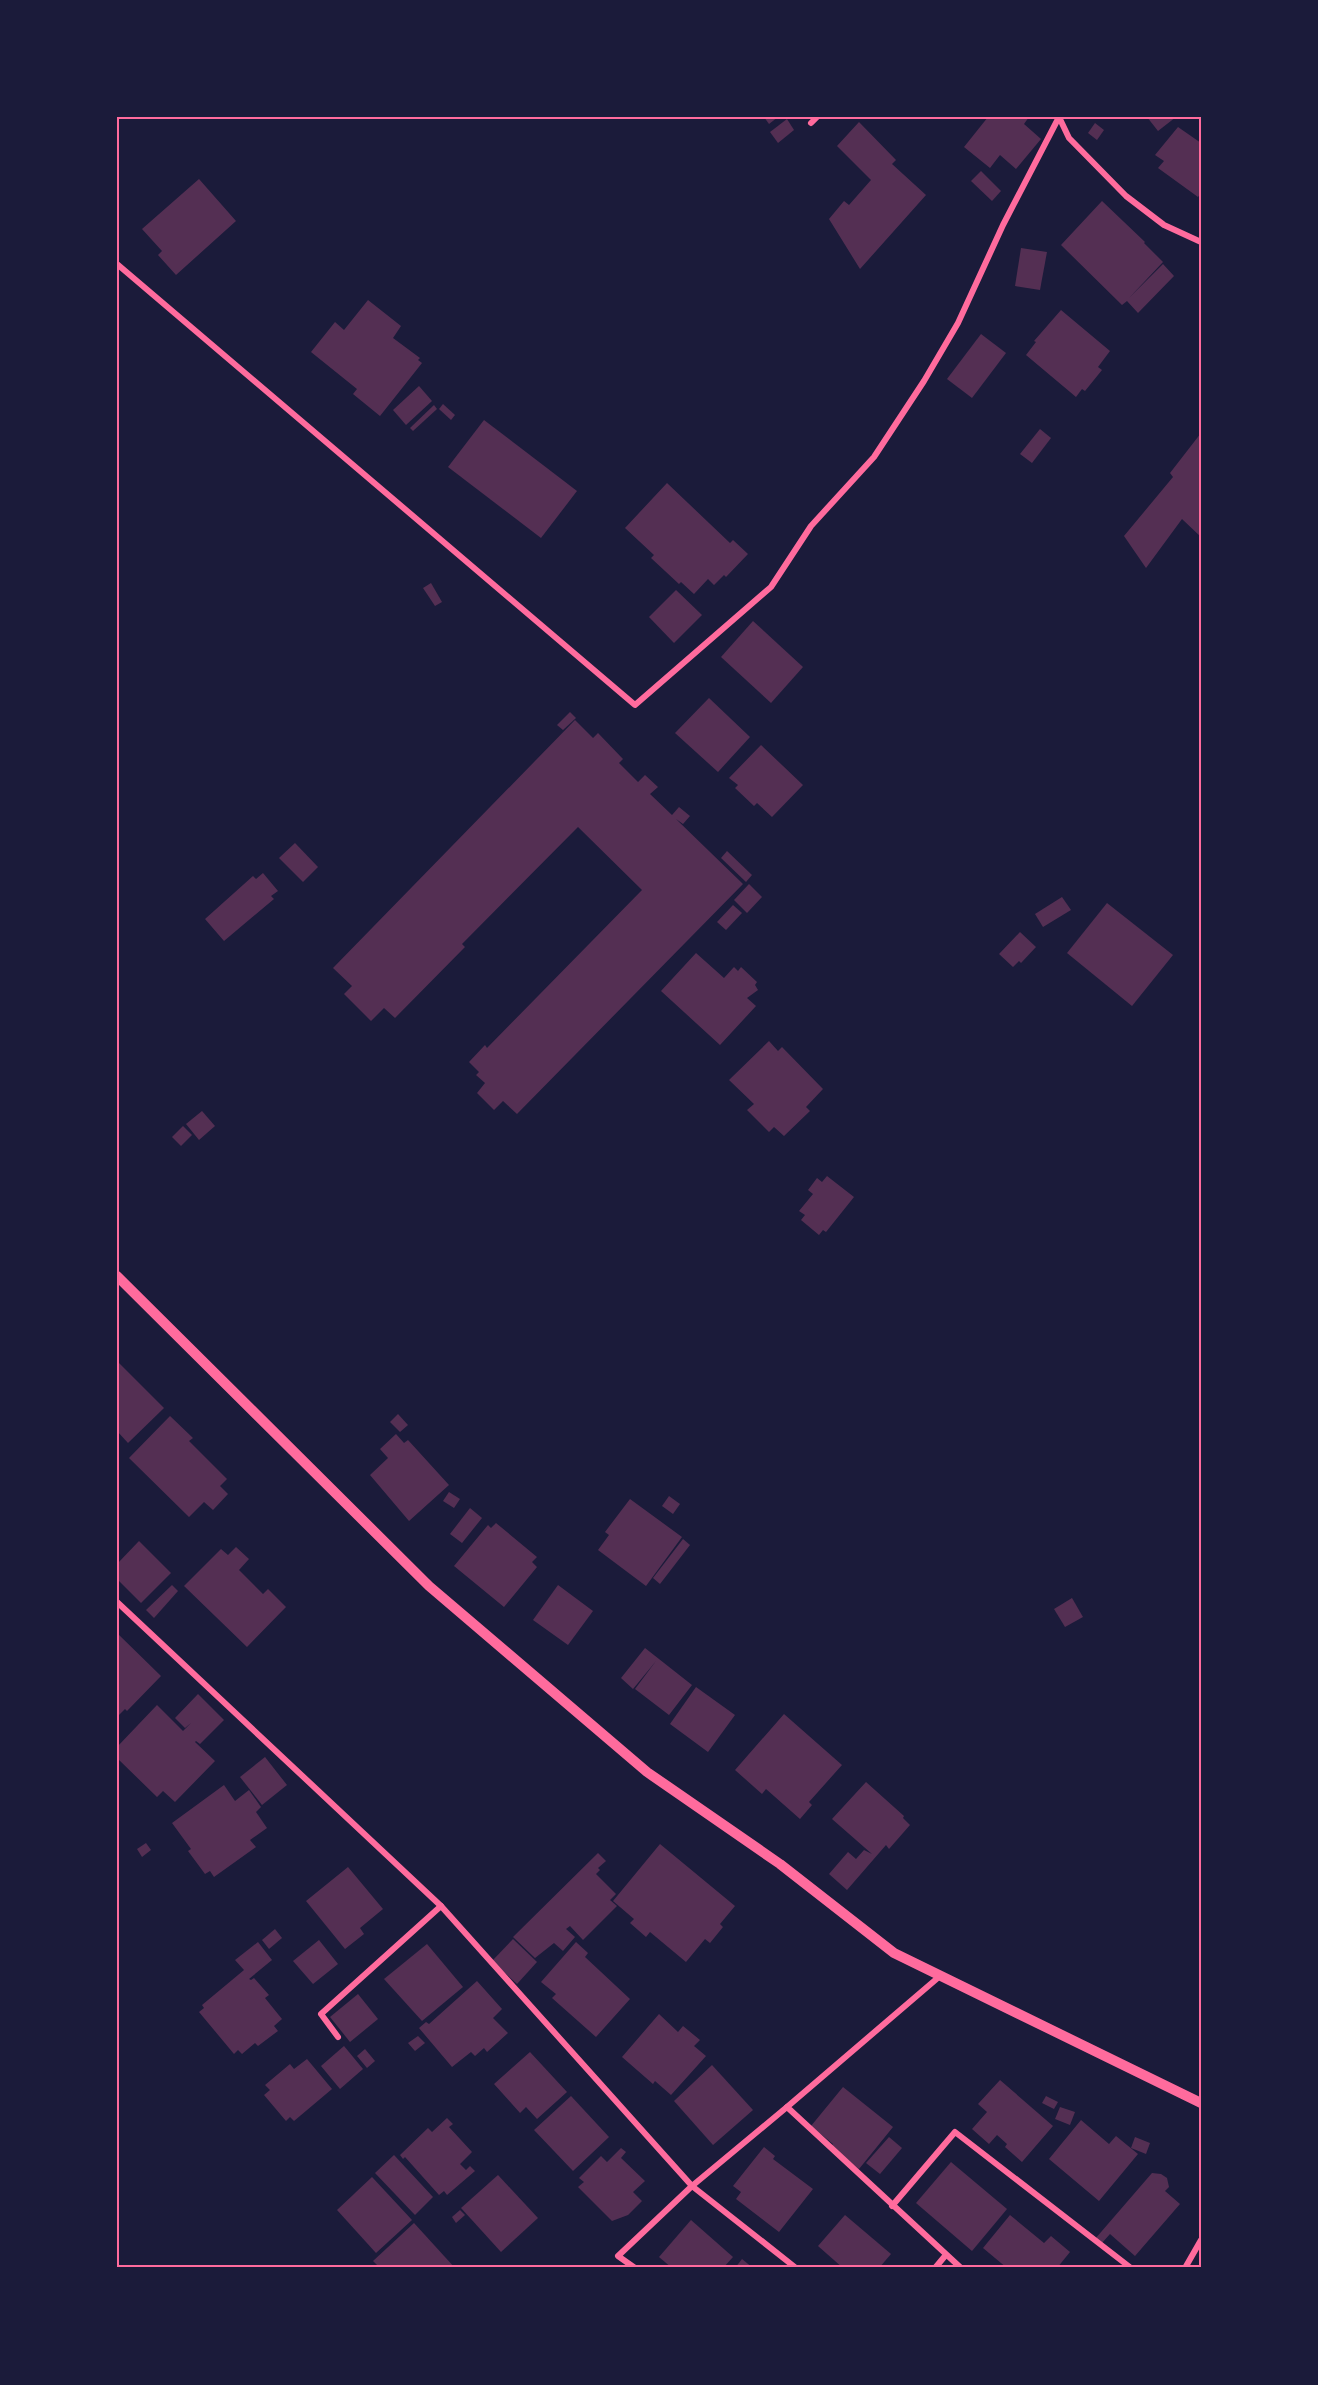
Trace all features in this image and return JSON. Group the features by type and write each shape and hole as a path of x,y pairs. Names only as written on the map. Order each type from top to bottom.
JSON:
{"street":[{"path":"811,123 817,117"},
{"path":"1059,117 1070,138 1126,196 1164,225 1201,242"},
{"path":"117,264 635,705 771,587 811,526 874,457 924,381 958,323 1003,225 1059,117"},
{"path":"117,1276 429,1586 647,1772 780,1864 894,1953 1201,2103"},
{"path":"117,1602 441,1906 692,2186 796,2268"},
{"path":"338,2037 321,2014 441,1906"},
{"path":"635,2268 618,2256 692,2186 787,2108 940,1976"},
{"path":"787,2108 945,2256 961,2268"},
{"path":"892,2206 955,2132 1131,2268"},
{"path":"1185,2268 1201,2240"},
{"path":"934,2268 945,2256"}],"building":[{"path":"764,117 778,117 769,124"},
{"path":"988,117 1029,117 1024,124 1041,139 1016,169 1000,155 990,168 964,147"},
{"path":"1147,117 1176,117 1158,131"},
{"path":"787,119 794,130 778,143 770,132"},
{"path":"859,122 896,160 892,164 926,195 860,269 829,219 844,201 849,205 871,180 837,146"},
{"path":"1095,123 1104,130 1097,140 1088,133"},
{"path":"1178,127 1201,143 1201,193 1198,197 1158,168 1164,161 1155,155"},
{"path":"981,171 1001,191 992,201 971,181"},
{"path":"199,179 236,221 176,275 158,255 162,251 142,229"},
{"path":"1102,201 1163,262 1129,298 1163,264 1174,276 1138,313 1127,301 1122,305 1061,245"},
{"path":"1021,248 1047,252 1040,290 1015,286"},
{"path":"368,300 401,326 393,338 420,358 418,360 422,363 380,416 353,394 357,389 311,352 335,322 344,330"},
{"path":"1061,310 1110,351 1098,367 1102,370 1085,391 1082,389 1076,397 1026,355 1036,342 1034,341"},
{"path":"981,334 1006,353 972,398 947,379"},
{"path":"419,386 432,401 406,425 393,410"},
{"path":"443,404 455,415 451,420 439,409"},
{"path":"434,405 437,409 413,431 410,428"},
{"path":"484,420 577,491 541,538 448,467"},
{"path":"1040,429 1051,438 1032,463 1020,454"},
{"path":"1201,433 1201,537 1182,519 1146,568 1124,536 1173,477 1170,473"},
{"path":"667,483 730,543 733,540 748,554 726,577 724,575 714,585 708,579 694,594 681,582 679,584 651,558 654,555 625,528"},
{"path":"431,583 442,602 435,606 423,588"},
{"path":"676,590 702,615 674,643 649,617"},
{"path":"753,621 803,667 771,703 721,657"},
{"path":"709,698 750,737 718,772 675,733"},
{"path":"570,712 576,718 563,730 557,725"},
{"path":"575,720 593,738 598,733 623,759 619,763 638,782 645,775 658,787 650,794 672,815 679,807 690,816 683,824 676,819 743,884 517,1114 503,1101 494,1110 477,1093 485,1083 476,1075 479,1072 469,1062 485,1045 487,1048 642,890 578,827 462,944 465,947 395,1018 384,1008 371,1021 344,994 352,986 333,968"},
{"path":"761,745 803,785 772,817 757,803 754,806 735,788 738,785 729,778"},
{"path":"295,843 318,867 303,882 279,858"},
{"path":"727,851 752,875 746,882 721,858"},
{"path":"263,873 278,891 271,896 274,899 224,941 205,919 253,876 256,879"},
{"path":"749,884 762,897 747,913 734,900"},
{"path":"1062,897 1071,910 1043,927 1035,914"},
{"path":"1107,903 1173,955 1132,1006 1067,953"},
{"path":"733,905 742,913 726,930 717,922"},
{"path":"1020,932 1036,947 1021,963 1019,961 1013,967 999,954"},
{"path":"696,953 724,978 734,967 738,971 741,967 757,982 755,985 758,990 747,998 756,1006 720,1045 661,991"},
{"path":"769,1041 778,1051 782,1047 823,1089 806,1107 810,1111 784,1136 774,1127 769,1132 747,1110 754,1104 729,1080"},
{"path":"202,1111 215,1126 199,1140 186,1124"},
{"path":"183,1126 192,1135 181,1146 172,1137"},
{"path":"827,1176 854,1197 826,1232 823,1230 819,1235 801,1220 805,1215 799,1211 813,1194 808,1190 817,1178 822,1182"},
{"path":"117,1361 164,1408 128,1443 117,1431"},
{"path":"398,1414 408,1425 400,1432 390,1422"},
{"path":"170,1416 193,1438 189,1441 227,1479 220,1486 228,1494 213,1510 204,1502 189,1517 129,1458"},
{"path":"396,1434 404,1443 408,1440 449,1485 409,1521 370,1475 388,1458 380,1449"},
{"path":"449,1492 460,1499 454,1508 443,1501"},
{"path":"669,1496 680,1504 673,1514 662,1506"},
{"path":"630,1499 682,1537 646,1586 598,1550 609,1535 605,1532"},
{"path":"470,1508 482,1518 462,1543 450,1534"},
{"path":"496,1523 537,1557 532,1562 537,1567 504,1607 454,1566 488,1525 491,1528"},
{"path":"683,1539 690,1545 660,1584 653,1578"},
{"path":"139,1541 171,1573 141,1603 117,1579 117,1564"},
{"path":"236,1547 249,1559 239,1570 263,1594 268,1589 286,1607 247,1647 184,1586 221,1549 228,1555"},
{"path":"172,1585 178,1591 154,1618 146,1610"},
{"path":"558,1585 593,1611 568,1645 533,1620"},
{"path":"1072,1598 1083,1617 1065,1627 1054,1609"},
{"path":"117,1633 161,1676 127,1711 125,1709 117,1717"},
{"path":"645,1648 692,1685 669,1715 635,1689 656,1661 633,1689 621,1678"},
{"path":"696,1687 735,1715 708,1752 670,1724"},
{"path":"198,1694 224,1720 200,1744 195,1742 215,1761 175,1802 163,1791 157,1797 117,1758 117,1747 157,1705 183,1731 191,1723 185,1728 175,1718"},
{"path":"784,1714 842,1765 809,1802 812,1805 800,1819 766,1789 762,1794 735,1770"},
{"path":"265,1757 287,1785 262,1805 240,1777"},
{"path":"866,1782 904,1816 903,1818 910,1825 889,1849 886,1845 847,1890 829,1874 848,1852 856,1859 864,1850 872,1854 832,1819"},
{"path":"224,1785 235,1801 249,1790 261,1807 256,1812 267,1828 250,1840 256,1847 214,1877 210,1871 205,1874 188,1851 191,1849 172,1823"},
{"path":"146,1843 151,1850 142,1857 137,1849"},
{"path":"660,1844 735,1906 720,1924 723,1927 710,1943 705,1939 686,1962 650,1932 646,1937 630,1923 634,1919 613,1901"},
{"path":"598,1853 606,1861 598,1868 600,1870 596,1874 616,1894 610,1900 617,1906 583,1940 570,1926 566,1929 575,1937 563,1951 554,1943 535,1958 513,1937"},
{"path":"348,1867 383,1909 360,1928 364,1934 345,1949 306,1901"},
{"path":"275,1929 282,1938 269,1949 262,1940"},
{"path":"513,1939 537,1962 517,1984 492,1961"},
{"path":"319,1940 338,1964 313,1984 293,1961"},
{"path":"258,1942 272,1960 249,1979 254,1978 269,1995 265,1998 282,2019 274,2026 278,2031 258,2046 255,2043 242,2054 238,2050 234,2054 199,2012 204,2008 202,2005 244,1970 235,1960"},
{"path":"576,1942 588,1953 585,1957 630,1999 596,2037 552,1998 556,1994 541,1982"},
{"path":"427,1944 463,1987 422,2021 384,1979"},
{"path":"477,1981 502,2009 493,2018 508,2033 487,2052 484,2048 475,2056 471,2052 452,2067 419,2028 426,2022 429,2024"},
{"path":"358,1994 378,2019 350,2042 330,2017"},
{"path":"659,2014 678,2032 683,2026 700,2040 694,2046 706,2056 671,2095 655,2081 653,2084 622,2057"},
{"path":"418,2036 425,2043 415,2051 408,2043"},
{"path":"344,2046 363,2069 340,2089 321,2066"},
{"path":"365,2049 375,2061 367,2068 357,2056"},
{"path":"530,2052 567,2092 537,2119 526,2107 520,2113 494,2084"},
{"path":"307,2059 332,2089 294,2121 290,2117 286,2121 264,2095 270,2090 265,2085 290,2064 294,2069"},
{"path":"712,2065 753,2110 713,2145 674,2101"},
{"path":"1000,2080 1053,2126 1022,2162 1005,2147 1007,2144 997,2135 989,2144 972,2129 987,2112 978,2104"},
{"path":"843,2087 893,2127 859,2169 831,2147 833,2144 811,2126"},
{"path":"571,2096 609,2137 573,2171 534,2130"},
{"path":"1046,2096 1058,2102 1054,2109 1042,2103"},
{"path":"1060,2107 1075,2112 1070,2125 1055,2119"},
{"path":"447,2118 453,2124 449,2127 472,2152 460,2164 466,2170 470,2166 475,2171 447,2195 444,2191 439,2195 405,2157 403,2159 400,2155 428,2128 432,2132"},
{"path":"1081,2120 1109,2144 1116,2136 1138,2154 1099,2201 1049,2159"},
{"path":"889,2137 902,2148 880,2174 866,2163"},
{"path":"1135,2137 1150,2143 1146,2154 1131,2148"},
{"path":"764,2147 775,2156 773,2159 813,2189 779,2232 736,2199 741,2192 733,2186"},
{"path":"621,2148 626,2152 621,2158 645,2181 633,2192 642,2201 628,2215 612,2221 578,2187 584,2182 579,2178 601,2156 607,2162"},
{"path":"394,2155 433,2197 415,2215 375,2173"},
{"path":"951,2162 1007,2209 972,2251 916,2203"},
{"path":"1152,2173 1161,2174 1167,2178 1169,2187 1165,2191 1180,2204 1135,2256 1110,2234 1101,2244 1095,2239"},
{"path":"498,2175 538,2218 501,2252 461,2208"},
{"path":"372,2177 412,2220 376,2253 337,2210"},
{"path":"460,2210 465,2215 456,2223 452,2217"},
{"path":"845,2215 891,2254 879,2268 843,2268 818,2246"},
{"path":"1010,2215 1044,2243 1051,2236 1070,2252 1057,2268 1007,2268 983,2248"},
{"path":"691,2220 733,2257 723,2268 672,2268 659,2257"},
{"path":"414,2223 455,2268 380,2268 373,2261"},
{"path":"742,2259 753,2268 735,2268"}]}
